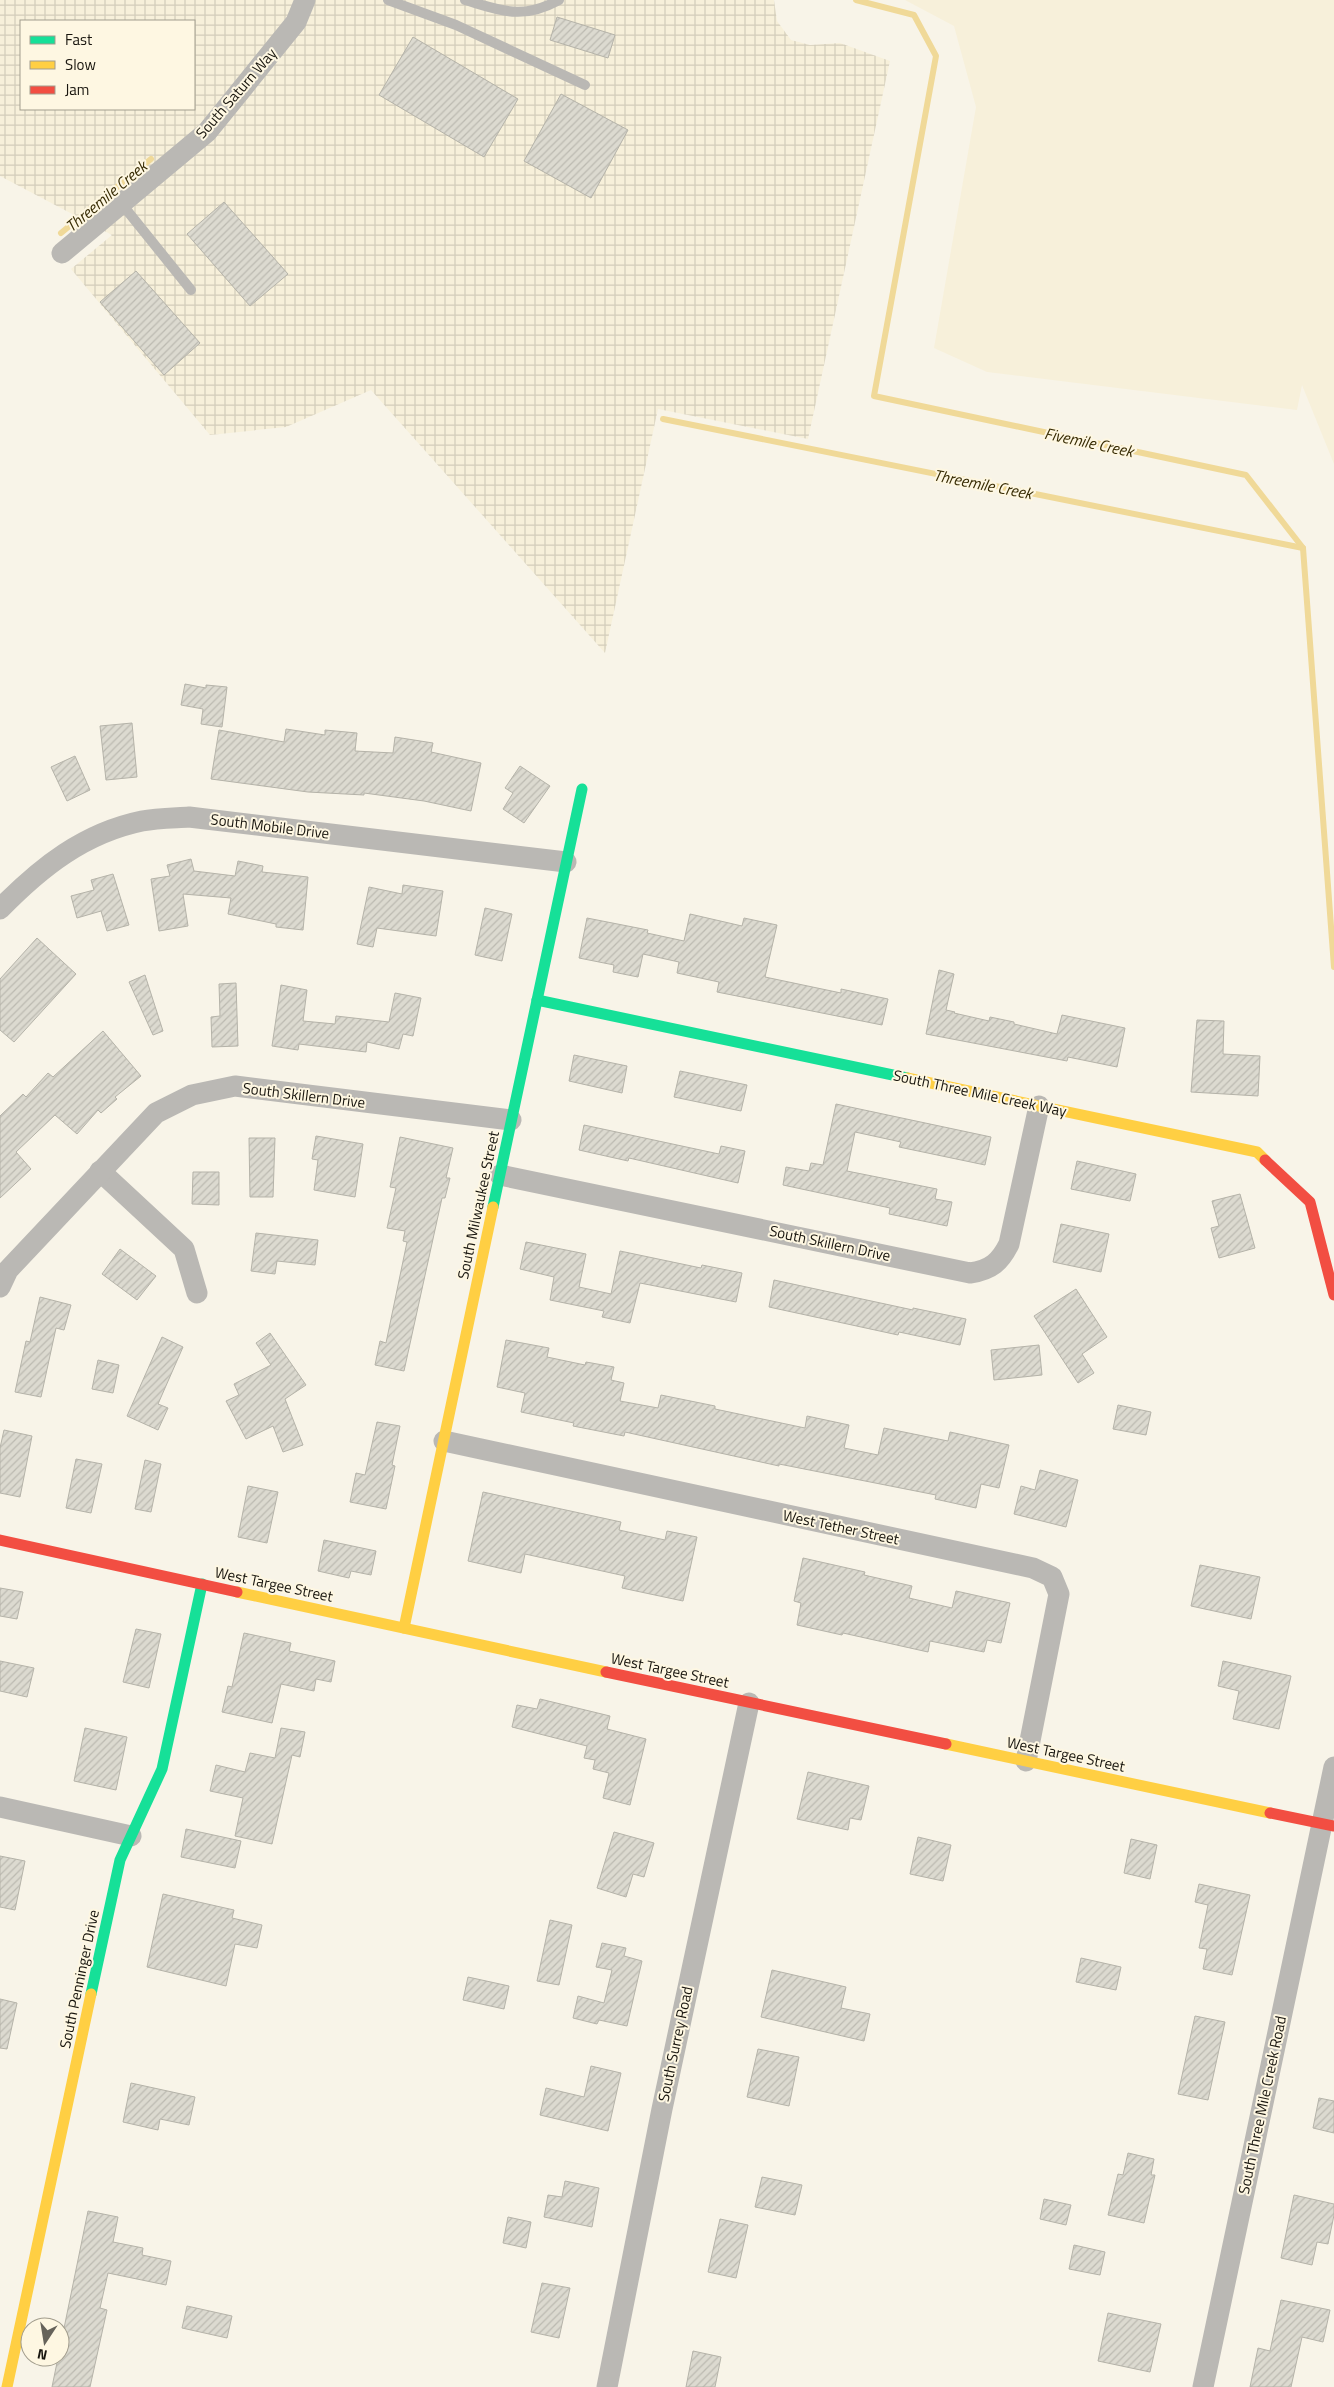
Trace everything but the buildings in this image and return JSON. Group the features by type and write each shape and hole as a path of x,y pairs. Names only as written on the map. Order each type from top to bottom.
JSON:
{"street":[{"name":"South Saturn Way","path":"62,253 207,132 296,22 305,0"},
{"name":"South Milwaukee Street","path":"404,1628 582,789"},
{"name":"South Mobile Drive","path":"0,909 27,881 60,855 98,834 152,820 189,817 566,862"},
{"name":"South Three Mile Creek Way","path":"537,1000 1257,1152 1310,1202 1334,1295"},
{"name":"South Skillern Drive","path":"3,1275 100,1170 156,1113 192,1095 235,1086 511,1120"},
{"name":"South Skillern Drive","path":"500,1174 970,1273 993,1267 1002,1257 1009,1244 1039,1106"},
{"path":"100,1170 184,1249 197,1293"},
{"name":"West Tether Street","path":"444,1441 1033,1568 1052,1577 1059,1594 1026,1761"},
{"name":"West Targee Street","path":"0,1540 1328,1825"},
{"name":"South Penninger Drive","path":"8,2387 120,1860 162,1769 202,1584"},
{"name":"South Surrey Road","path":"606,2387 660,2118 748,1702"},
{"path":"1328,1825 1334,1767"},
{"path":"0,1806 131,1836"},
{"name":"South Three Mile Creek Road","path":"1203,2387 1328,1825"}],"lane":[{"path":"388,0 456,25 585,85"},
{"path":"465,0 510,13 540,10 559,0"},
{"path":"121,203 191,290"}],"shaded area":[{"path":"0,0 774,0 777,21 791,40 810,45 840,43 890,61 808,439 658,409 605,653 371,390 286,427 210,435 71,269 112,235 0,176"},
{"path":"905,0 1334,0 1334,464 1302,385 1297,410 987,372 934,348 976,107 954,26"}],"waterway":[{"name":"Fivemile Creek","path":"856,0 914,15 936,56 874,396 1246,475 1303,548 1334,967"},
{"name":"Threemile Creek","path":"61,233 151,159"},
{"name":"Threemile Creek","path":"663,419 1303,548"}],"traffic: fast":[{"path":"493,1207 582,789"},
{"path":"537,1000 907,1078"},
{"path":"91,1994 120,1860 162,1769 202,1584"}],"traffic: slow":[{"path":"907,1078 1257,1152 1265,1160"},
{"path":"404,1628 493,1207"},
{"path":"237,1592 606,1672"},
{"path":"946,1744 1270,1813"},
{"path":"7,2387 91,1994"}],"traffic: jam":[{"path":"1265,1160 1310,1202 1334,1295"},
{"path":"0,1540 237,1592"},
{"path":"606,1672 946,1744"},
{"path":"1270,1813 1334,1826"}]}
